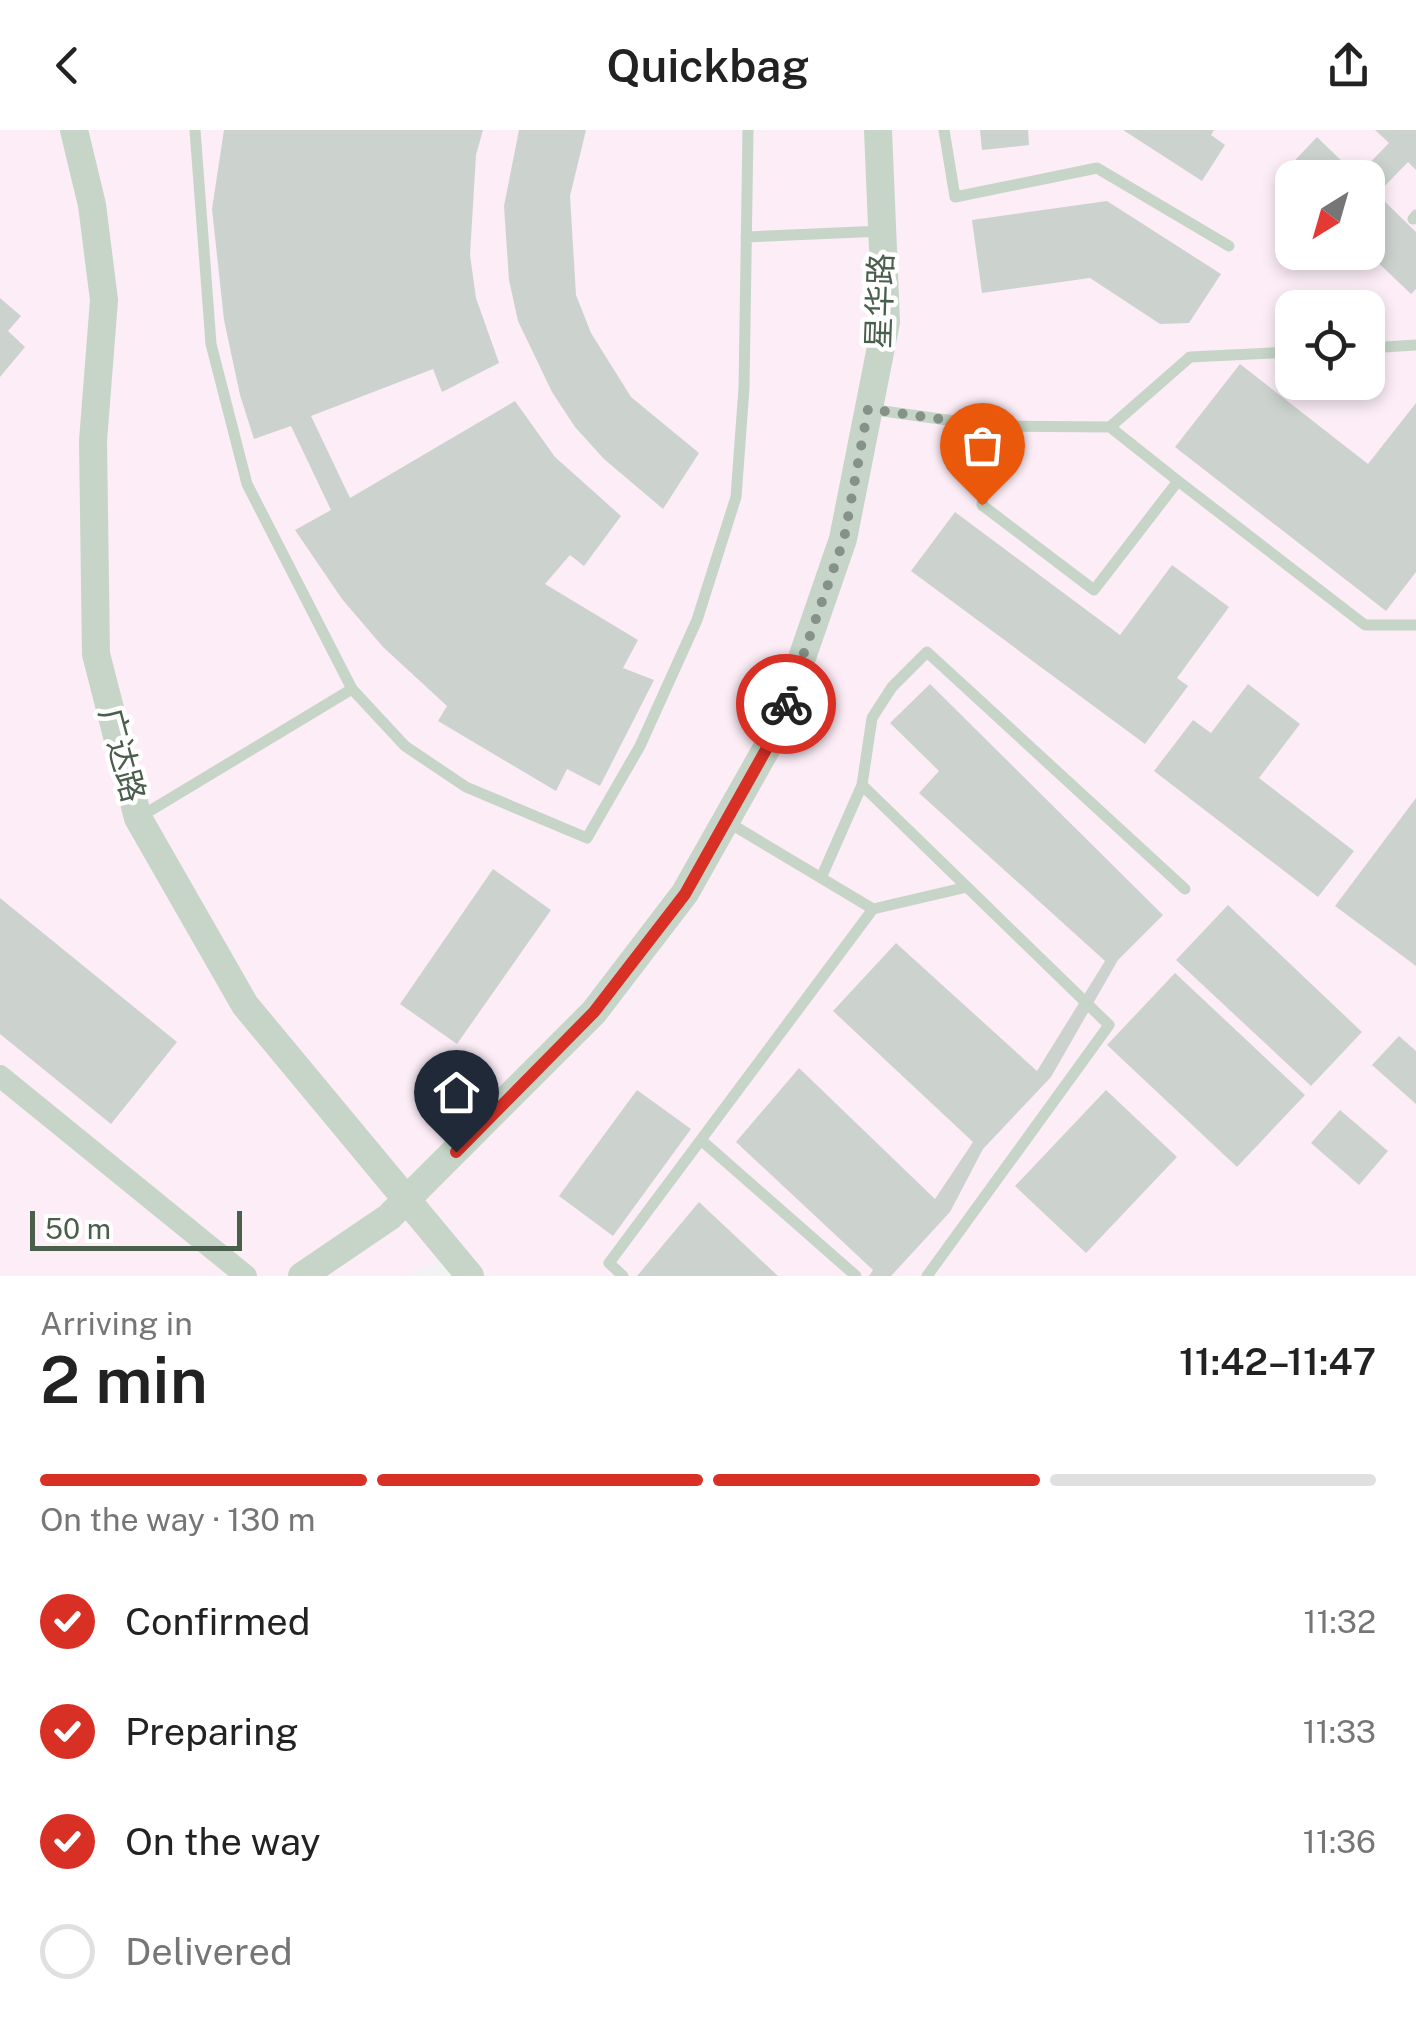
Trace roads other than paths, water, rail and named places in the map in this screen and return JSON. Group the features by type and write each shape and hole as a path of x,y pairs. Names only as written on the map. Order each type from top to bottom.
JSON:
{"street":[{"name":"广达路","path":"74,130 92,205 104,300 93,441 96,654 138,818 245,1005 398,1209 470,1276"},
{"name":"星华路","path":"302,1276 398,1209 594,1012 685,894 777,730 844,539 886,322 878,130"},
{"path":"0,1076 246,1276"}],"lane":[{"path":"195,130 211,344 247,484 352,690 404,746 466,787 587,838 640,746 697,620 736,497 748,130"},
{"path":"944,130 955,198 1096,168 1229,246"},
{"path":"746,237 882,230"},
{"path":"1385,347 1416,345"},
{"path":"1110,427 1190,357 1275,353"},
{"path":"868,409 990,426 1110,427 1365,625 1416,625"},
{"path":"990,426 982,505 1094,590 1178,482"},
{"path":"820,878 862,785 872,718 892,687 927,652 1185,889"},
{"path":"138,818 352,690"},
{"path":"862,785 1108,1024 927,1276"},
{"path":"726,820 872,909"},
{"path":"623,1276 609,1263 872,909 967,887"},
{"path":"701,1140 856,1276"}]}
